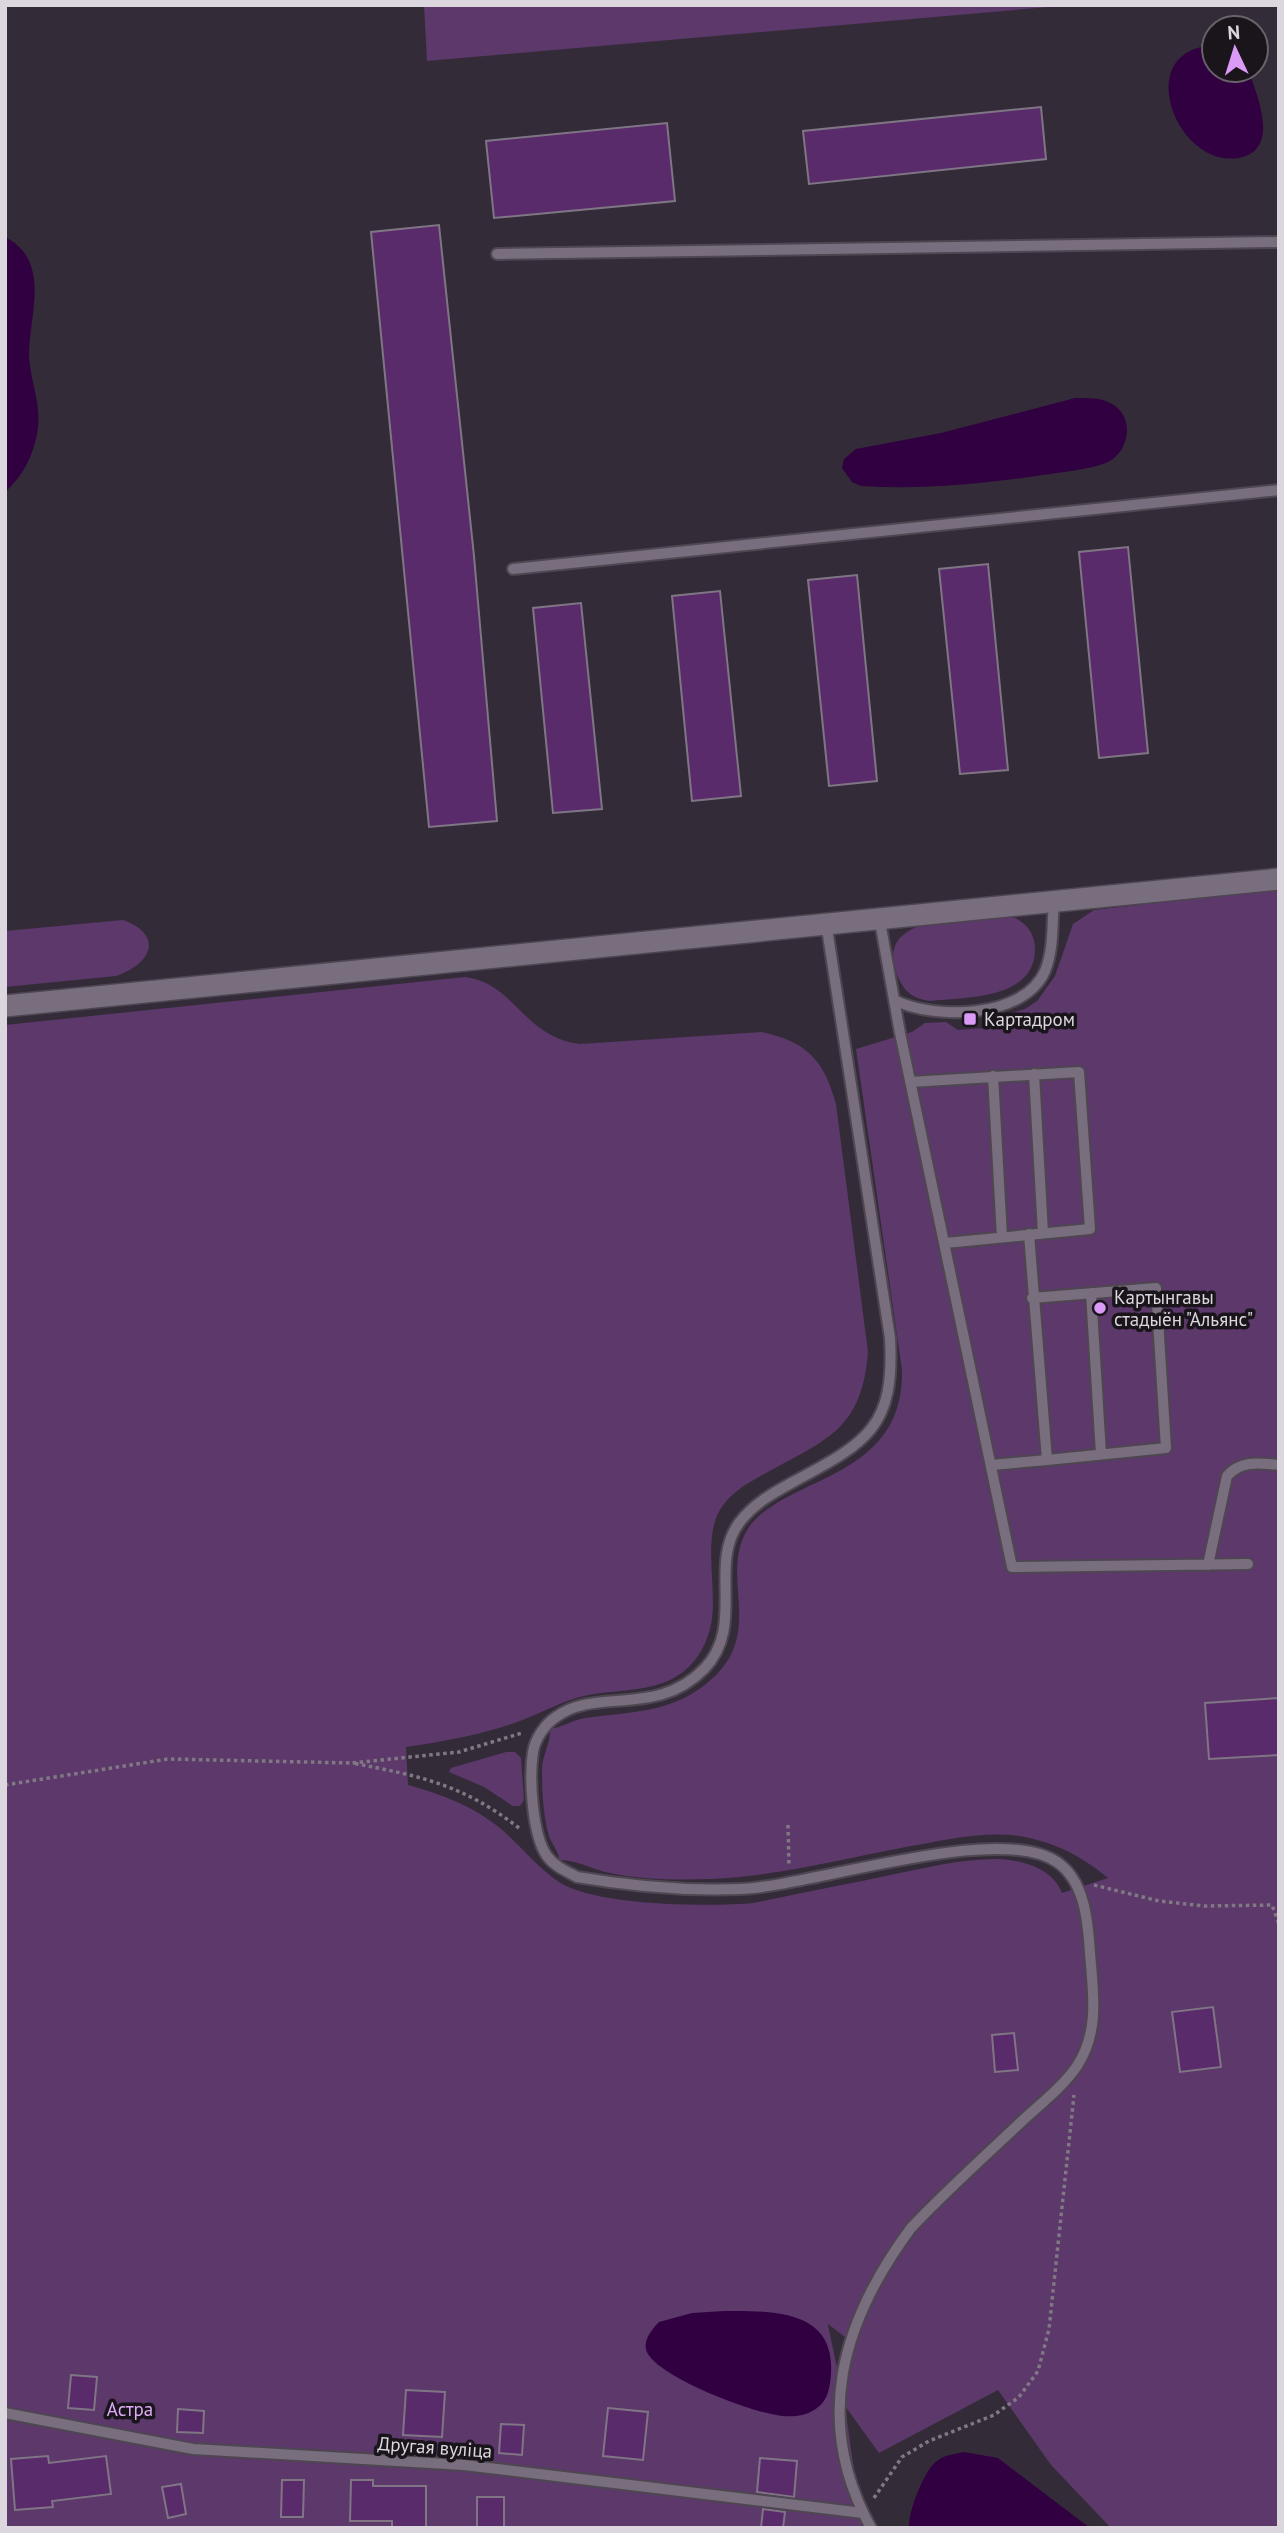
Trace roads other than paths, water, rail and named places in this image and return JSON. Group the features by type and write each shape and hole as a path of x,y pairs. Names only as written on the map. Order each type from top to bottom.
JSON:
{"street":[{"path":"5,1006 879,916 1279,879"}],"lane":[{"path":"497,254 1279,242"},
{"path":"513,569 1279,490"},
{"path":"894,1000 910,1008 948,1012 996,1007 1024,997 1045,972 1050,954 1054,901"},
{"path":"879,916 910,1082 1012,1567 1248,1564"},
{"path":"826,922 890,1338 892,1372 889,1399 876,1424 854,1445 771,1494 737,1525 727,1562 724,1633 717,1651 704,1669 685,1684 662,1695 637,1702 586,1705 556,1717 541,1733 533,1751 535,1822 547,1856 561,1869 577,1877 697,1889 741,1889 984,1850 1035,1853 1057,1862 1075,1882 1084,1906 1089,1932 1095,2012 1087,2045 1077,2065 1055,2091 911,2228 892,2254 850,2340 837,2410 846,2466 863,2514 871,2528"},
{"path":"910,1082 1079,1072 1090,1229 945,1243"},
{"path":"1034,1074 1043,1233"},
{"path":"993,1076 1002,1237"},
{"path":"1029,1234 1047,1460"},
{"path":"992,1465 1166,1448 1156,1288 1032,1298"},
{"path":"1091,1293 1101,1454"},
{"path":"1208,1565 1227,1476 1235,1467 1245,1463 1279,1465"},
{"name":"Другая вуліца","path":"5,2413 192,2449 464,2465 863,2514"}],"place":[{"name":"Картадром","path":"970,1019"},
{"name":"Картынгавы стадыён \"Альянс\"","path":"1100,1308"}],"park label":[{"name":"Астра","path":"130,2409"}]}
